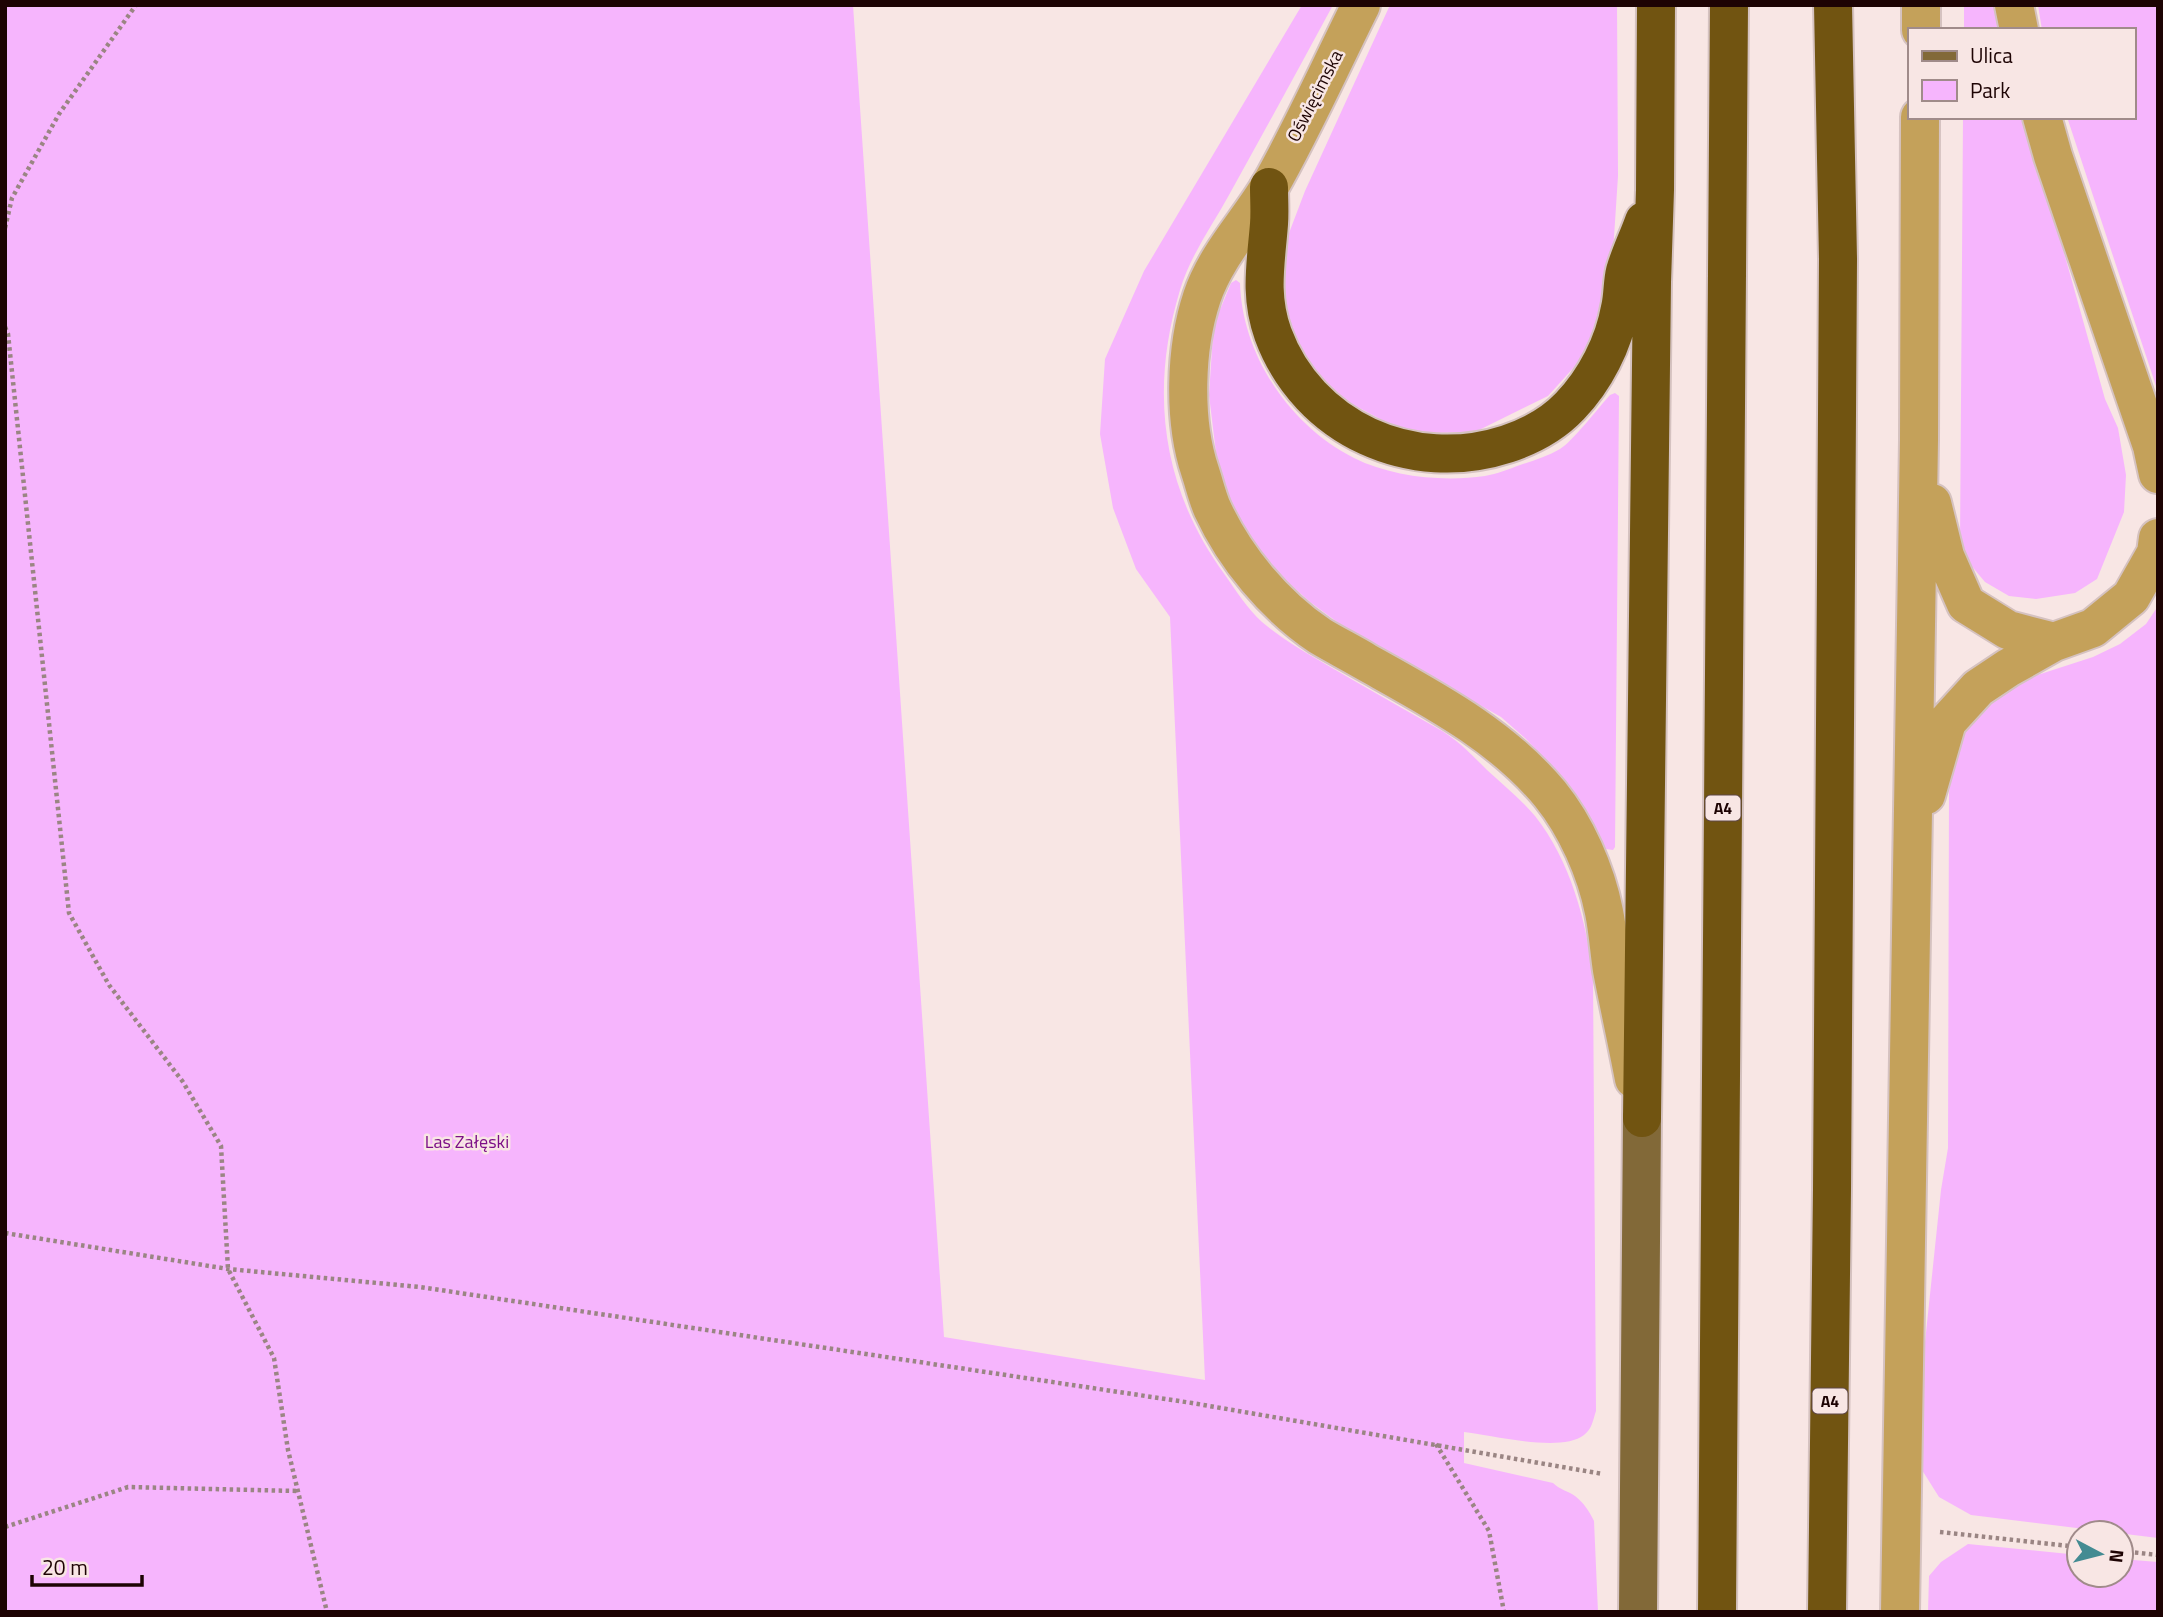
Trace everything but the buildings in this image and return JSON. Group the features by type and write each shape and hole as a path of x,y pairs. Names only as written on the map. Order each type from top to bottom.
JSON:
{"highway":[{"path":"1642,1118 1656,5"},
{"name":"A4","path":"1717,1612 1729,5"},
{"name":"A4","path":"1827,1612 1838,259 1833,5"},
{"path":"1269,187 1264,295 1272,332 1283,357 1301,385 1336,419 1365,436 1386,444 1436,454 1486,451 1527,437 1572,405 1610,345 1620,309 1625,272 1655,190"}],"main road":[{"path":"1638,1612 1642,1118"}],"street":[{"name":"Oświęcimska","path":"1361,5 1269,187 1212,273 1202,298 1195,324 1189,389 1193,450 1211,507 1232,545 1252,573 1291,613 1322,637 1480,728 1518,759 1564,814 1589,863 1604,909 1612,967 1642,1118"},
{"path":"1921,5 1921,28"},
{"path":"2014,5 2019,28"},
{"path":"1900,1612 1919,439 1920,119"},
{"path":"2043,119 2152,446 2158,474"},
{"path":"1919,439 1944,556 1966,604 2008,630 2054,642"},
{"path":"1912,844 1947,722 1978,688 2054,642 2092,628 2131,597 2155,553 2158,538"}],"path":[{"path":"5,228 12,198 59,114 136,5"},
{"path":"5,203 12,198"},
{"path":"5,327 8,334 69,913 109,985 183,1082 220,1146 228,1269 274,1358 288,1450 327,1612"},
{"path":"5,1233 228,1269 420,1287 1192,1402 1598,1474 1639,1474"},
{"path":"1436,1444 1489,1531 1504,1612"},
{"path":"5,1527 128,1487 298,1491"},
{"path":"1901,1528 2065,1546"},
{"path":"2135,1553 2158,1555"}],"green space":[{"name":"Las Załęski","path":"5,5 853,5 944,1337 1205,1380 1170,617 1136,569 1113,508 1100,434 1105,359 1144,271 1302,5 1333,5 1184,277 1170,328 1165,365 1167,438 1187,509 1204,542 1252,611 1262,622 1294,645 1444,732 1464,747 1535,816 1558,852 1575,892 1593,977 1596,1411 1587,1433 1559,1443 1464,1432 1464,1463 1553,1483 1581,1501 1594,1521 1598,1612 5,1612"},
{"path":"1390,5 1617,5 1618,176 1611,283 1596,334 1576,365 1548,396 1475,432 1430,433 1393,426 1350,403 1321,379 1297,343 1286,311 1280,279 1286,241 1305,191"},
{"path":"1964,5 1995,5 2001,28 1964,28"},
{"path":"2038,5 2158,5 2158,392 2068,119 2135,119 2135,28 2042,28"},
{"path":"1963,119 2027,119 2105,399 2118,428 2126,475 2124,512 2097,579 2075,593 2036,599 2009,596 1985,582 1969,563 1960,543"},
{"path":"1236,280 1240,283 1243,310 1260,362 1290,408 1331,444 1354,458 1385,470 1435,478 1469,478 1498,473 1560,449 1610,395 1615,393 1619,396 1613,850 1606,849 1581,804 1552,767 1501,717 1356,636 1310,602 1267,564 1239,524 1219,478 1209,395 1213,333 1231,283"},
{"path":"2158,606 2158,1538 2135,1535 2135,1519 2065,1519 2065,1527 1971,1515 1939,1497 1922,1470 1921,1380 1948,1148 1949,793 1952,758 1962,733 1976,711 2025,679 2093,657 2120,644 2146,624"},
{"path":"1968,1544 2065,1554 2065,1589 2135,1589 2135,1560 2158,1562 2158,1612 1928,1612 1929,1576 1941,1562"}]}
